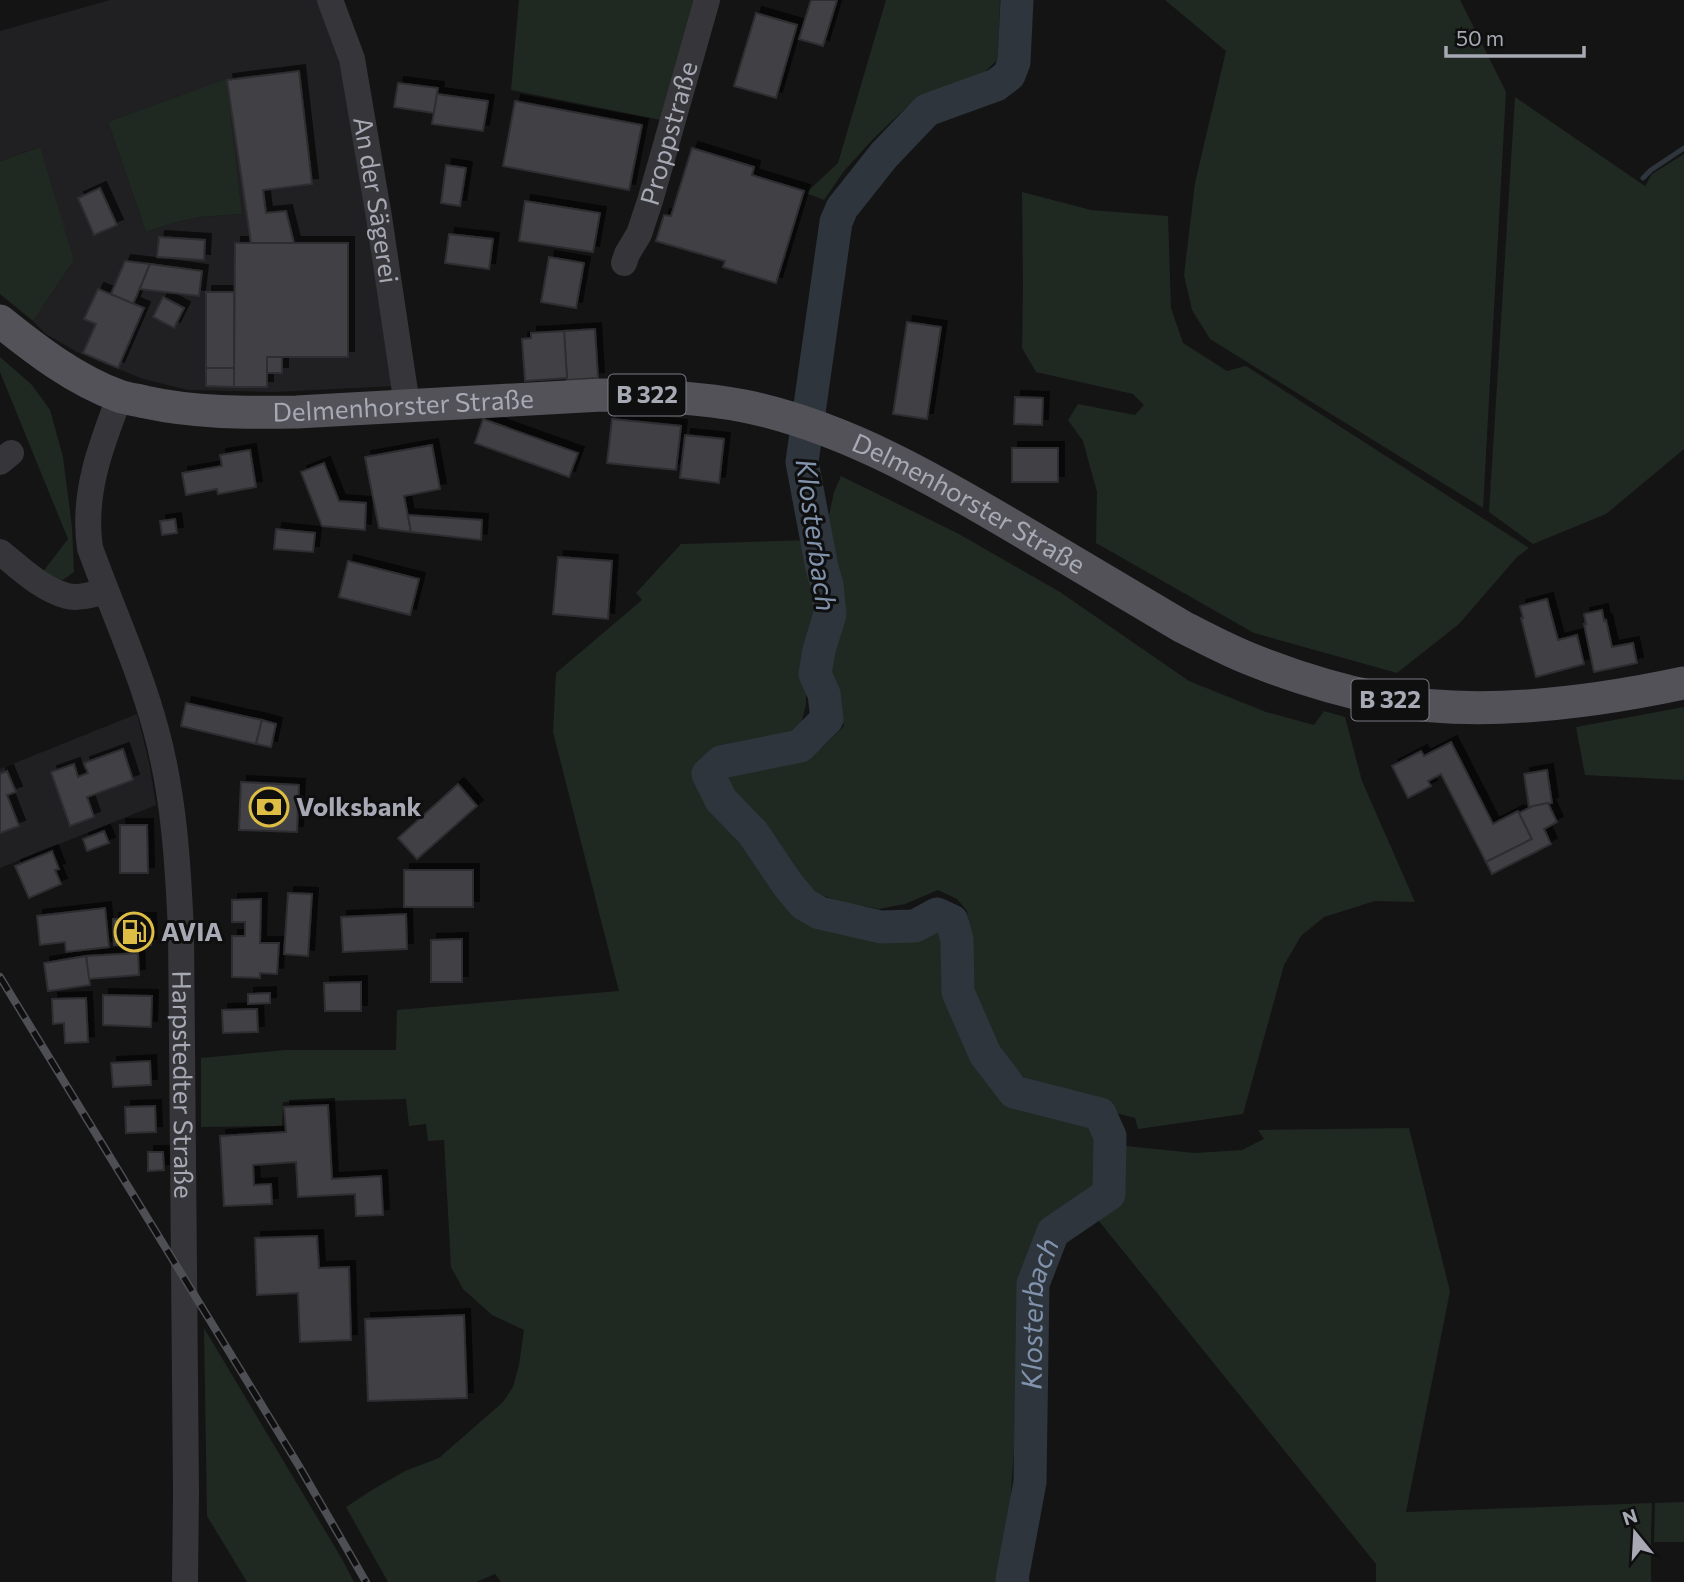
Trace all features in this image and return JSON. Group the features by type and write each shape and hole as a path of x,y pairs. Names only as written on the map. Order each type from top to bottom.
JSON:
{"main road":[{"name":"Delmenhorster Straße","path":"0,321 86,381 120,396 191,409 297,412 635,395 707,400 792,418 869,448 916,471 983,507 1182,627 1248,659 1312,681 1394,701 1473,707 1553,704 1684,682"}],"street":[{"name":"An der Sägerei","path":"330,0 352,59 407,405"},
{"name":"Proppstraße","path":"624,263 643,223 707,0"},
{"name":"Harpstedter Straße","path":"120,396 90,484 88,532 90,548 130,650 156,731 168,781 179,881 185,1582"},
{"path":"0,552 47,587 69,597 106,591"}],"shaded area":[{"path":"110,0 321,0 348,76 395,386 273,392 188,390 143,379 77,352 46,334 33,321 74,260 39,147 0,161 0,31","holes":["225,80 242,214 200,217 146,232 108,122"]},
{"path":"519,0 697,0 661,120 511,90"},
{"path":"886,0 1000,0 998,59 985,72 915,99 844,171 824,200 806,193 838,163"},
{"path":"1165,0 1460,0 1506,92 1483,508 1210,339 1192,310 1184,275 1195,183 1226,51"},
{"path":"226,79 242,214 200,217 146,232 108,122"},
{"path":"1515,97 1645,186 1652,174 1684,154 1684,449 1606,514 1533,544 1489,512"},
{"path":"40,147 74,260 33,321 0,294 0,161"},
{"path":"1022,192 1091,210 1168,216 1171,308 1183,343 1227,371 1246,366 1529,548 1517,557 1459,624 1397,673 1254,633 1096,543 1097,492 1083,441 1068,420 1078,404 1135,415 1144,405 1133,394 1036,372 1022,348"},
{"path":"0,357 32,385 50,410 63,457 72,527 74,572 63,580 50,578 42,573 68,539 0,372"},
{"path":"841,476 959,534 1060,592 1189,681 1266,712 1314,725 1324,711 1345,717 1362,781 1415,902 1375,901 1324,917 1301,936 1284,965 1243,1114 1138,1129 1135,1118 1065,1100 1032,1086 998,1049 974,1003 970,977 972,938 967,911 957,899 938,890 905,904 879,909 837,901 815,892 792,869 770,835 723,784 728,775 786,765 822,748 844,726 830,671 844,614 836,559 827,525 834,492"},
{"path":"810,540 817,567 819,601 807,652 806,705 800,728 761,741 725,748 702,763 702,783 756,849 788,901 856,930 892,939 917,931 928,923 941,931 948,986 978,1048 1007,1092 1087,1114 1103,1132 1104,1189 1047,1229 1026,1280 1005,1576 1007,1582 501,1582 495,1574 476,1582 388,1582 346,1507 405,1471 439,1458 503,1402 513,1387 524,1330 492,1315 463,1289 451,1267 444,1140 428,1141 426,1124 409,1126 406,1099 283,1102 282,1126 201,1127 201,1058 285,1050 396,1050 397,1010 619,991 553,732 556,673 642,600 636,593 681,544"},
{"path":"1684,707 1684,780 1585,775 1576,727"},
{"path":"137,714 156,805 0,868 0,769"},
{"path":"1409,1128 1450,1291 1406,1512 1652,1503 1651,1582 1376,1582 1376,1564 1098,1220 1115,1206 1123,1189 1126,1146 1195,1153 1242,1150 1264,1139 1258,1130"},
{"path":"204,1328 354,1582 247,1582 207,1516"},
{"path":"1684,1502 1684,1542 1654,1542 1655,1503"}],"building":[{"path":"811,0 837,0 823,46 799,39"},
{"path":"756,13 797,25 776,98 734,86"},
{"path":"299,71 312,184 263,190 266,213 286,211 294,243 251,243 227,80"},
{"path":"398,83 438,88 434,113 394,107"},
{"path":"437,94 488,101 483,131 432,124"},
{"path":"515,101 642,125 629,190 503,166"},
{"path":"692,148 754,167 752,175 804,191 776,283 723,267 725,261 656,241 664,215 671,216"},
{"path":"446,165 466,168 460,206 441,203"},
{"path":"100,188 117,225 94,235 78,198"},
{"path":"525,201 600,213 593,252 519,241"},
{"path":"449,234 493,239 489,269 445,263"},
{"path":"159,237 205,240 204,260 157,257"},
{"path":"235,243 348,243 348,357 267,357 267,387 234,387"},
{"path":"549,257 584,263 576,308 541,302"},
{"path":"125,261 150,264 133,304 111,294"},
{"path":"150,264 202,271 199,296 140,289"},
{"path":"98,289 144,308 118,368 83,353 96,324 84,319"},
{"path":"206,292 234,292 234,368 206,368"},
{"path":"163,297 184,308 174,328 153,317"},
{"path":"907,322 941,327 927,419 893,414"},
{"path":"595,329 598,378 567,380 564,331"},
{"path":"564,331 567,378 525,381 522,339 531,338 531,333"},
{"path":"267,357 282,357 282,373 267,373"},
{"path":"206,368 234,368 234,387 206,386"},
{"path":"1015,397 1043,398 1042,425 1014,424"},
{"path":"483,419 578,453 569,477 475,443"},
{"path":"612,419 681,426 676,470 607,463"},
{"path":"685,435 724,439 719,483 680,478"},
{"path":"432,445 440,489 404,496 411,532 379,528 365,457"},
{"path":"1012,448 1058,448 1058,482 1012,482"},
{"path":"250,450 256,487 218,494 217,489 186,495 182,473 222,466 220,455"},
{"path":"324,463 339,501 366,503 365,530 322,526 301,472"},
{"path":"408,515 482,520 481,540 411,532"},
{"path":"175,519 177,533 162,535 160,521"},
{"path":"276,529 315,533 313,552 274,549"},
{"path":"558,557 612,561 608,619 553,614"},
{"path":"348,561 419,579 410,615 339,597"},
{"path":"1547,599 1558,640 1577,635 1584,664 1536,677 1520,606"},
{"path":"1602,610 1612,647 1633,643 1637,663 1594,672 1584,614"},
{"path":"186,703 262,720 256,744 181,726"},
{"path":"262,720 276,724 271,747 256,744"},
{"path":"1451,742 1493,824 1518,811 1532,839 1486,862 1441,774 1428,781 1431,786 1408,798 1392,766 1421,751 1424,756"},
{"path":"123,749 133,780 87,797 94,817 70,826 51,772 74,764 78,777 88,773 84,763"},
{"path":"1547,770 1552,803 1529,807 1524,774"},
{"path":"7,771 16,792 7,795 19,826 0,833 0,774"},
{"name":"Volksbank","path":"241,782 299,785 297,832 239,830"},
{"path":"458,784 477,806 417,859 398,838"},
{"path":"1548,803 1557,822 1544,829 1551,844 1492,874 1486,862 1532,839 1519,813"},
{"path":"120,825 147,825 148,873 120,873"},
{"path":"104,831 109,843 87,851 83,839"},
{"path":"52,851 59,869 55,870 61,884 29,898 15,866"},
{"path":"404,870 473,870 473,907 404,907"},
{"path":"288,893 312,894 308,956 284,954"},
{"path":"261,899 260,943 279,943 277,974 260,973 260,978 232,977 232,936 245,936 245,922 232,922 232,900"},
{"path":"105,908 109,947 66,952 65,942 40,945 37,916"},
{"path":"406,914 407,949 343,952 341,917"},
{"path":"113,919 150,919 151,945 114,945"},
{"path":"462,939 462,982 431,982 431,940"},
{"path":"138,953 139,975 88,979 86,956"},
{"path":"86,956 90,985 48,991 44,963"},
{"path":"361,982 361,1011 325,1011 324,983"},
{"path":"270,993 270,1003 248,1004 248,994"},
{"path":"103,995 152,996 151,1027 103,1025"},
{"path":"86,998 88,1042 65,1043 64,1023 53,1024 52,999"},
{"path":"257,1009 258,1032 223,1033 222,1010"},
{"path":"150,1061 151,1085 113,1087 111,1063"},
{"path":"328,1105 332,1179 381,1176 383,1215 356,1216 355,1194 298,1197 296,1162 253,1165 254,1185 271,1184 272,1204 224,1206 220,1136 286,1132 284,1107"},
{"path":"155,1106 156,1132 126,1133 125,1107"},
{"path":"148,1152 163,1152 164,1170 148,1171"},
{"path":"317,1236 319,1268 349,1267 351,1340 300,1342 298,1293 257,1295 255,1238"},
{"path":"464,1315 467,1398 368,1401 365,1319"}],"waterway":[{"name":"Klosterbach","path":"1013,1582 1030,1482 1033,1284 1053,1232 1109,1194 1110,1136 1100,1114 1014,1092 985,1054 958,992 957,940 952,921 937,914 915,926 881,927 820,913 804,904 753,833 721,800 708,774 721,762 800,746 827,719 824,694 815,674 830,614 827,585 802,462 836,222 842,208 884,155 927,110 996,85 1009,75 1014,62 1017,0"},
{"path":"1643,178 1684,148"}],"railway":[{"path":"0,977 299,1466 366,1582"}],"place":[{"name":"Volksbank","path":"269,807"},
{"name":"AVIA","path":"134,932"}]}
